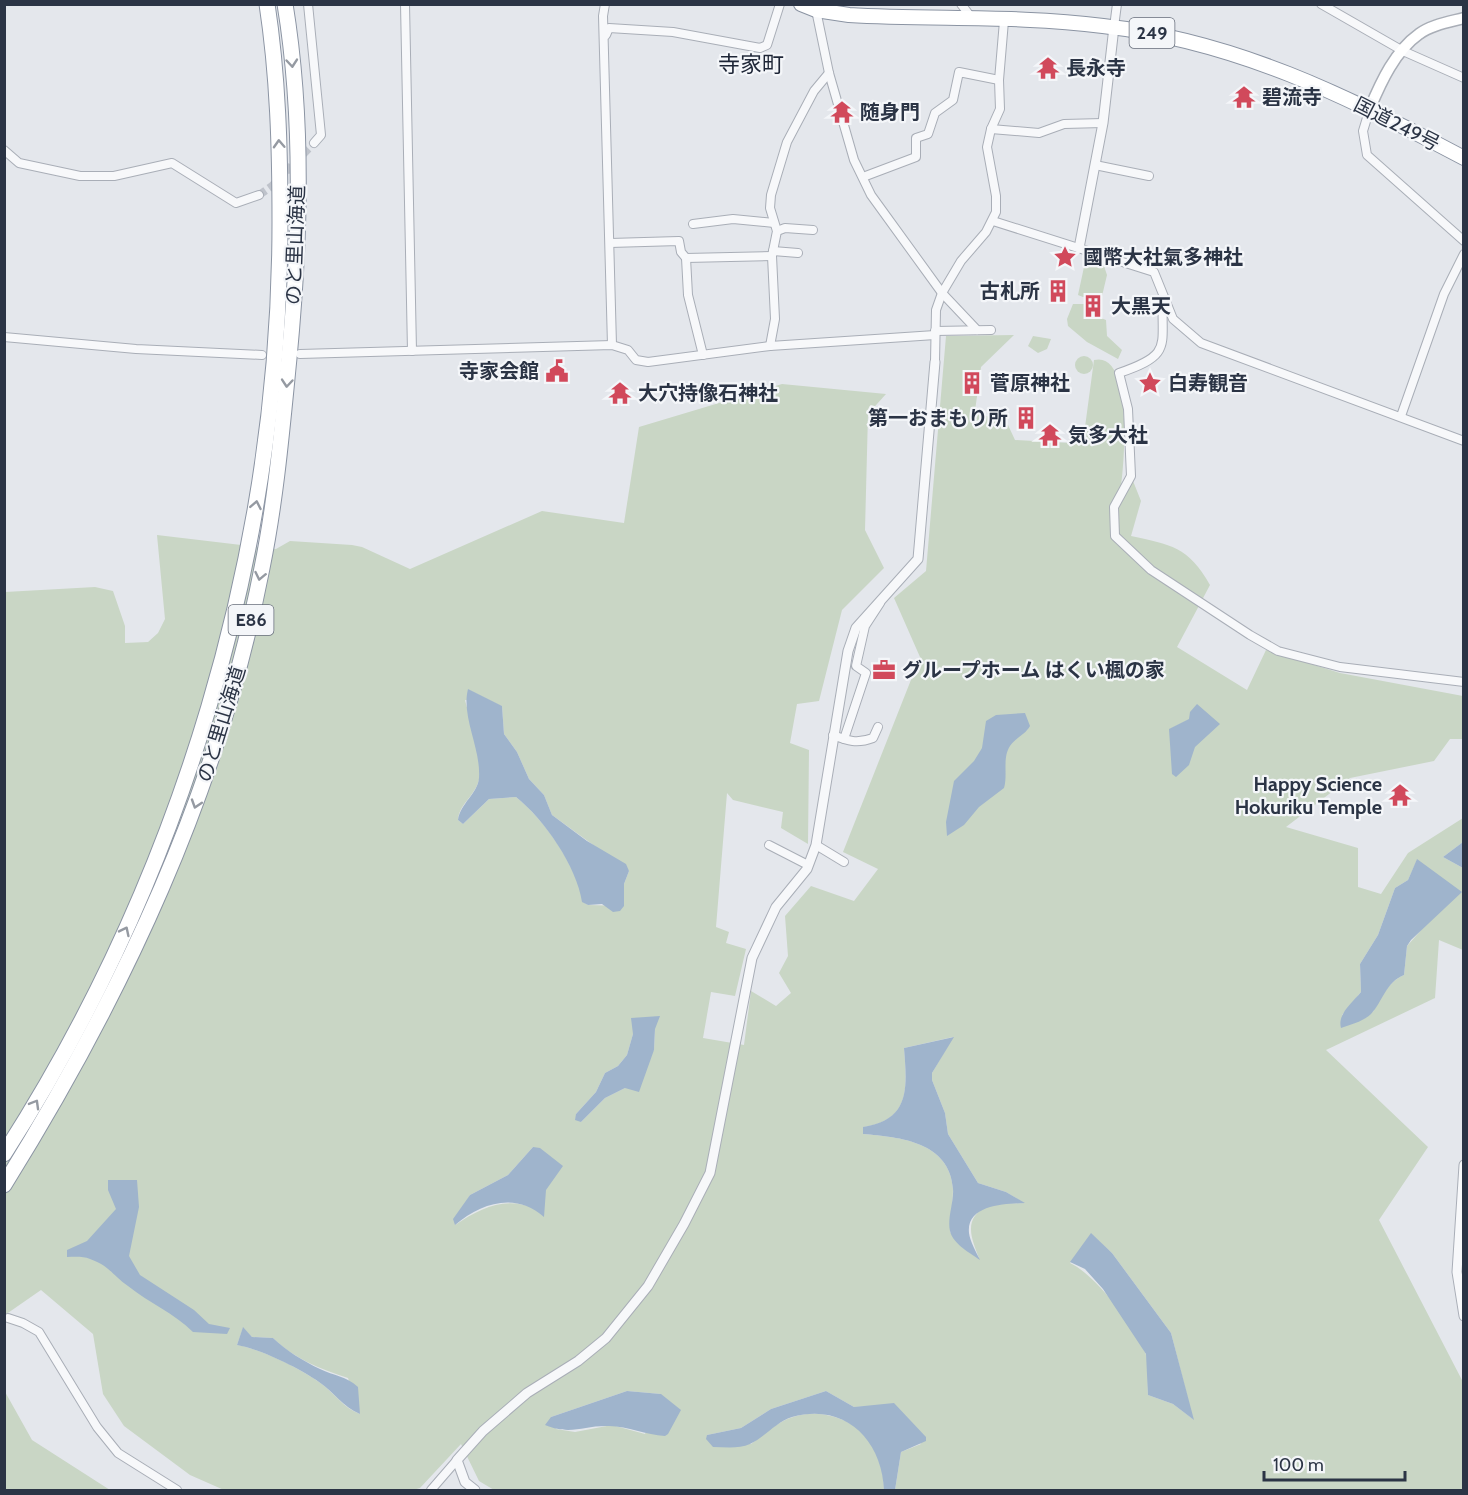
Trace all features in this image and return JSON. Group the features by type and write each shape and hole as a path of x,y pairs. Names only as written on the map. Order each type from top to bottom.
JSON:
{"highway":[{"name":"のと里山海道","path":"4,1154 79,1025 138,904 172,819 225,654 259,491 278,330 280,149 267,4"},
{"name":"のと里山海道","path":"4,1185 94,1032 154,909 189,825 242,659 262,569 275,493 292,330 297,250 298,146 285,4"},
{"name":"国道249号","path":"810,7 882,17 1070,22 1167,36 1222,49 1298,76 1370,108 1464,158"}],"main road":[{"path":"1370,108 1383,79 1403,51 1420,33 1464,18"}],"street":[{"path":"308,4 321,135 314,143"},
{"path":"405,4 412,351"},
{"path":"605,4 603,16 612,345"},
{"path":"605,36 609,28 673,32 760,48 767,45 780,4"},
{"path":"961,4 973,20"},
{"path":"1079,248 1103,123 1117,4"},
{"path":"1321,4 1403,51 1464,78"},
{"path":"810,7 854,160 871,195 942,293 977,330"},
{"path":"431,1491 483,1431 527,1393 578,1361 606,1338 648,1286 710,1173 752,958 776,906 808,865 816,845 848,651 856,628 918,559 935,362 936,310 942,293 961,261 979,242 993,220 996,196 987,147 991,129 1000,109 999,80 1004,21"},
{"path":"863,177 916,157 916,138 928,134 935,113 952,100 959,72 999,80"},
{"path":"770,346 775,319 773,254 775,227 771,195 787,142 814,92 829,74"},
{"path":"1370,108 1363,131 1367,155 1464,241"},
{"path":"991,129 1039,133 1064,124 1103,123"},
{"path":"4,150 19,163 80,176 114,176 172,163 236,203 259,195"},
{"path":"1095,165 1149,176"},
{"path":"693,224 733,219 775,227 813,230"},
{"path":"993,220 1154,272 1173,319 1201,343 1464,441"},
{"path":"610,243 679,241 681,252 686,258 688,295 703,355"},
{"path":"686,258 798,253"},
{"path":"1401,416 1444,294 1464,254"},
{"path":"1163,296 1164,344 1160,352 1119,373 1128,411 1131,476 1114,507 1115,536 1151,570 1278,651 1340,668 1464,682"},
{"path":"300,354 612,345 628,350 636,360 648,362 770,346 991,330"},
{"path":"4,337 136,349 262,355"},
{"path":"844,739 866,673 856,666 859,649 866,626 876,614 882,598"},
{"path":"833,735 863,742 873,738 878,727"},
{"path":"769,845 808,865"},
{"path":"816,845 844,862"},
{"path":"1464,1165 1456,1272 1464,1316"},
{"path":"8,1318 39,1332 98,1427 118,1453 177,1491"},
{"path":"457,1460 465,1482 475,1491"}],"green space":[{"path":"1091,260 1103,263 1107,275 1102,296 1083,297 1078,295 1084,267 1089,266"},
{"path":"1073,304 1084,304 1091,314 1106,320 1107,336 1122,350 1118,359 1087,342 1068,326 1067,319"},
{"path":"1014,335 981,367 975,411 1008,425 1015,440 1071,443 1072,433 1085,427 1094,360 1107,362 1116,373 1124,411 1121,486 1131,476 1141,501 1131,536 1177,549 1194,562 1210,585 1177,647 1247,690 1266,650 1340,673 1463,696 1463,739 1450,739 1434,761 1350,778 1286,827 1358,848 1358,887 1381,894 1408,853 1463,818 1463,842 1443,857 1463,868 1463,950 1439,940 1435,998 1326,1050 1428,1147 1379,1220 1463,1382 1463,1490 895,1490 901,1452 921,1444 884,1406 854,1407 826,1391 771,1409 741,1428 707,1435 751,1444 790,1418 814,1414 838,1418 850,1423 869,1439 879,1458 884,1490 494,1490 479,1481 461,1444 420,1488 413,1490 224,1490 190,1475 124,1426 103,1394 93,1334 41,1290 5,1315 5,592 95,587 113,591 125,626 125,643 148,642 158,633 165,619 157,535 276,549 290,541 352,545 362,547 410,569 542,511 624,523 639,427 782,384 886,394 868,414 865,530 884,568 842,610 819,701 797,704 790,743 809,750 808,844 781,828 783,812 733,800 727,793 716,927 729,932 726,943 746,949 735,996 711,992 703,1038 744,1045 751,991 776,1006 791,993 779,973 788,956 785,916 811,886 854,901 878,869 843,852 920,657 894,598 926,571 946,336","holes":["465,700 502,706 504,734 517,752 529,779 544,795 552,815 629,871 624,884 624,906 588,905 583,902 574,874 558,844 527,806 516,797 489,799 463,824 458,820 461,810 476,788 480,775 476,742","1417,860 1432,918 1407,946 1404,975 1389,986 1373,1012 1342,1015 1361,992 1360,964 1378,935 1395,888 1408,880","655,1029 654,1050 625,1088 605,1098 581,1122 576,1114 596,1092 605,1073 618,1066 627,1055 633,1034","953,1037 932,1073 932,1080 945,1113 948,1134 978,1183 1006,1192 1024,1203 990,1205 975,1215 971,1228 973,1243 979,1258 950,1232 953,1189 950,1173 943,1161 933,1152 907,1140 863,1134 864,1127 879,1123 898,1109 903,1100 906,1076 904,1048","533,1147 534,1208 513,1203 493,1206 474,1213 455,1225 470,1195 508,1175","1091,1234 1112,1253 1171,1333 1193,1419 1173,1404 1148,1395 1147,1362 1140,1341 1113,1302 1080,1269 1070,1263","243,1328 252,1337 273,1338 308,1362 348,1378 360,1414 302,1371 247,1347 237,1345","627,1391 661,1394 645,1434 612,1425 575,1432 556,1429 551,1417"]},
{"path":"1033,336 1051,339 1047,349 1038,353 1028,346"},
{"path":"1084,356 1090,359 1093,365 1090,371 1084,374 1078,371 1075,365 1078,359"},
{"path":"4,1390 32,1440 110,1490 5,1490"}],"water":[{"path":"468,689 502,706 504,734 517,752 529,779 544,795 552,815 587,841 626,864 629,871 624,884 624,906 620,911 613,912 602,904 588,905 582,902 574,874 558,845 527,806 516,797 489,799 463,824 458,820 459,814 476,789 479,778 477,755 467,710"},
{"path":"1197,704 1220,724 1195,747 1189,765 1176,777 1172,774 1169,729 1189,719 1190,712"},
{"path":"1025,713 1030,726 1012,743 1008,751 1004,788 979,807 964,825 947,836 946,822 954,781 974,761 982,748 986,721 996,715"},
{"path":"1463,842 1463,868 1443,857"},
{"path":"1417,859 1462,892 1411,940 1407,946 1404,975 1393,982 1371,1014 1341,1028 1343,1013 1361,992 1360,964 1378,935 1395,888 1408,880"},
{"path":"660,1016 655,1029 654,1050 639,1092 625,1088 605,1098 581,1122 575,1120 576,1114 596,1092 605,1073 618,1066 627,1055 633,1034 631,1018"},
{"path":"954,1037 932,1073 932,1080 945,1113 948,1134 978,1183 1006,1192 1025,1203 999,1205 974,1216 970,1223 969,1233 980,1260 962,1248 950,1231 953,1189 950,1173 943,1161 921,1145 907,1140 863,1134 863,1127 879,1123 890,1117 903,1100 906,1076 904,1048"},
{"path":"533,1147 540,1148 563,1166 546,1190 544,1217 522,1204 499,1203 476,1211 455,1225 453,1219 470,1195 508,1175"},
{"path":"108,1180 137,1180 139,1207 129,1256 140,1275 194,1310 209,1324 230,1328 227,1334 193,1332 97,1262 84,1257 67,1257 67,1250 87,1241 116,1209 108,1190"},
{"path":"1091,1233 1112,1253 1171,1333 1194,1420 1173,1404 1148,1395 1146,1354 1103,1289 1085,1269 1070,1262"},
{"path":"243,1327 252,1337 273,1338 307,1363 353,1383 358,1387 360,1414 301,1371 268,1355 237,1345"},
{"path":"627,1391 661,1394 681,1410 668,1434 658,1435 616,1426 562,1430 545,1425 551,1417"},
{"path":"826,1391 854,1407 894,1403 926,1437 926,1441 901,1452 895,1490 884,1490 882,1472 868,1441 844,1420 828,1415 811,1414 792,1417 750,1444 741,1447 713,1447 706,1439 707,1435 741,1428 771,1409"}],"tunnel":[{"path":"259,195 272,186 314,143"}],"place":[{"name":"長永寺","path":"1048,68"},
{"name":"碧流寺","path":"1244,97"},
{"name":"随身門","path":"842,112"},
{"name":"國幣大社氣多神社","path":"1065,257"},
{"name":"古札所","path":"1058,291"},
{"name":"大黒天","path":"1093,306"},
{"name":"寺家会館","path":"557,371"},
{"name":"菅原神社","path":"972,383"},
{"name":"白寿観音","path":"1150,383"},
{"name":"大穴持像石神社","path":"620,393"},
{"name":"第一おまもり所","path":"1026,418"},
{"name":"気多大社","path":"1050,435"},
{"name":"グループホーム はくい楓の家","path":"884,670"},
{"name":"Happy Science Hokuriku Temple","path":"1400,795"}],"district":[{"name":"寺家町","path":"751,64"}]}
